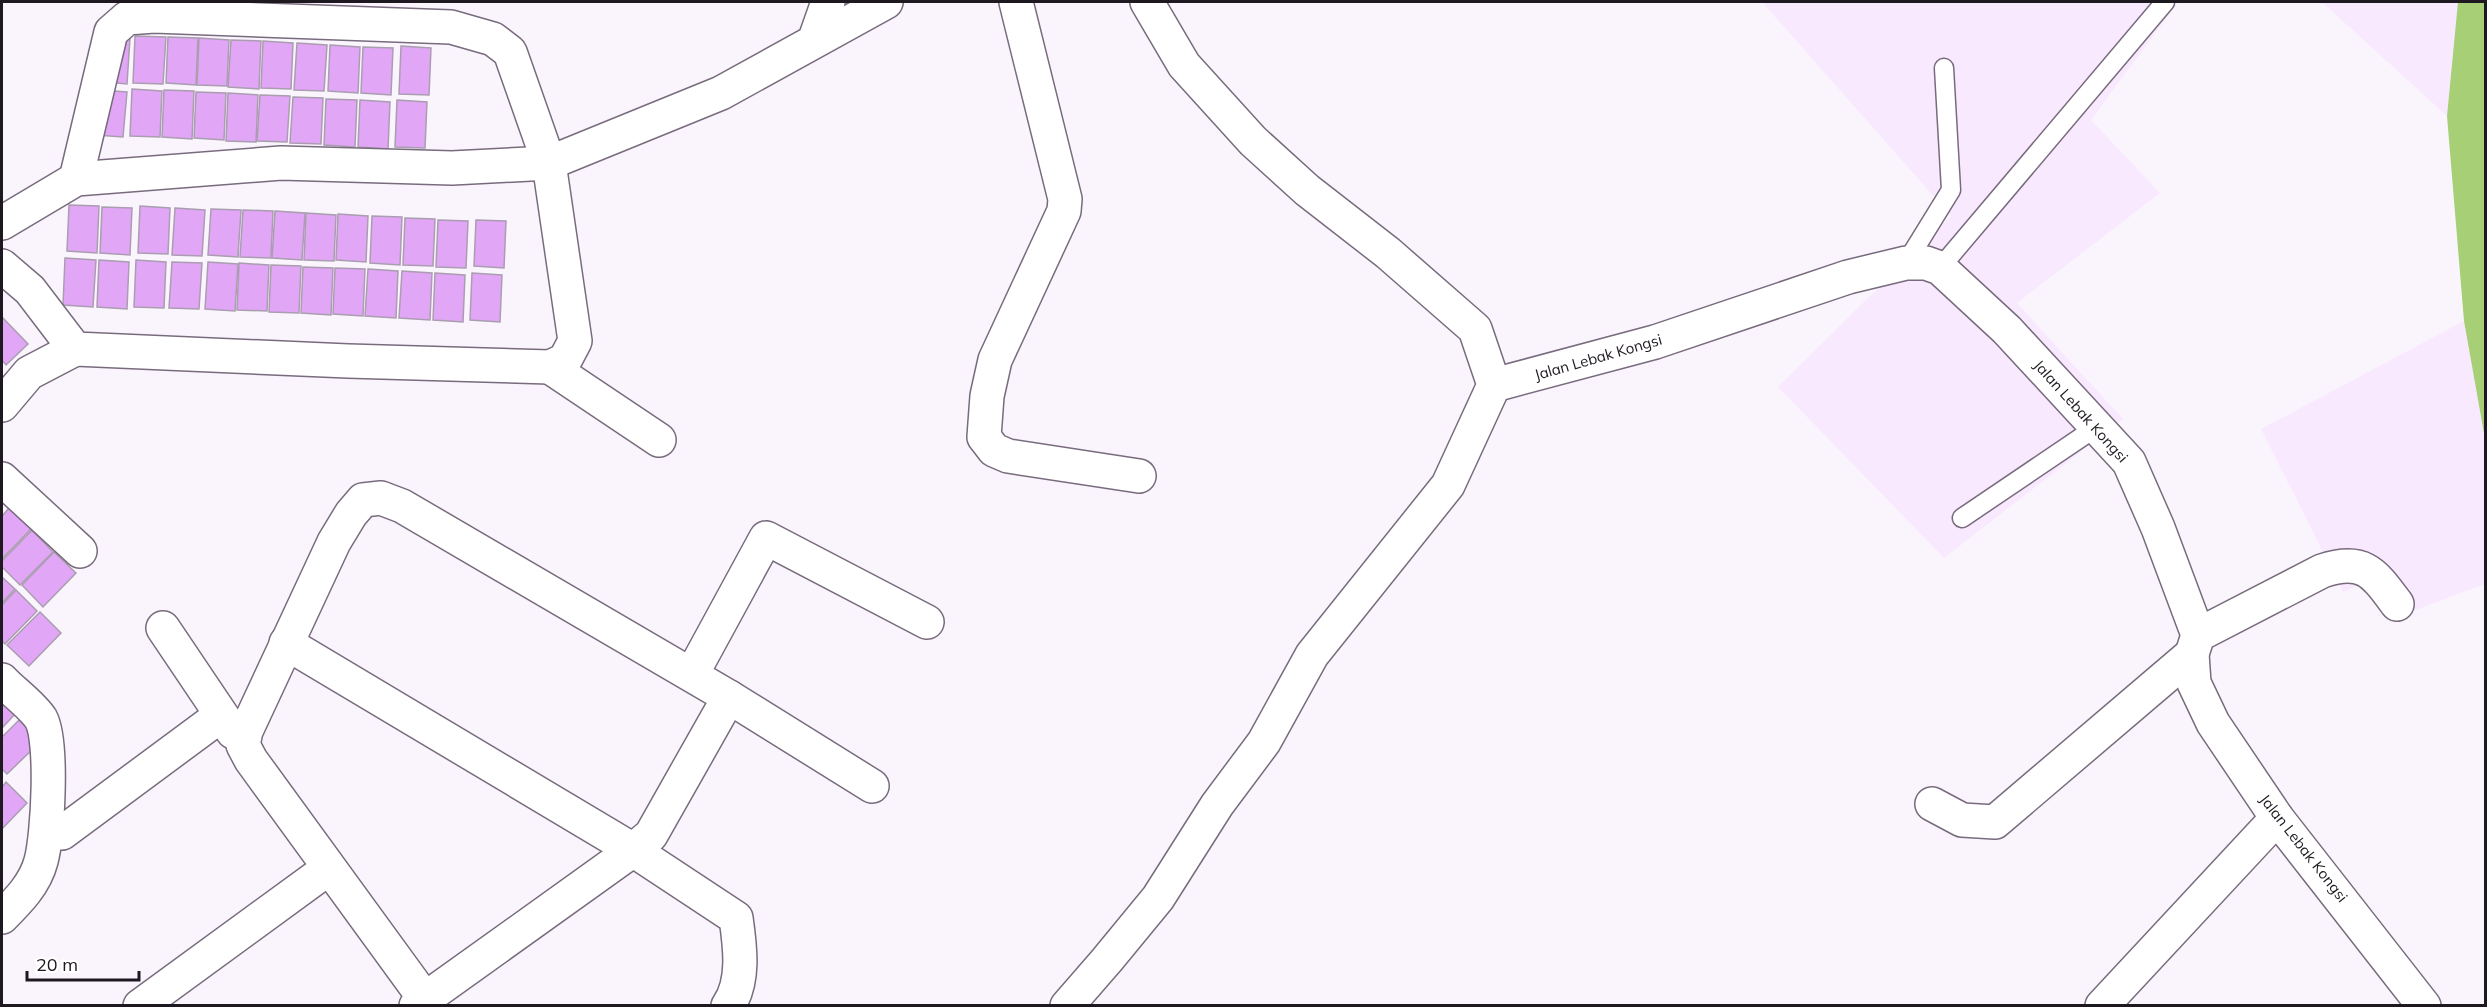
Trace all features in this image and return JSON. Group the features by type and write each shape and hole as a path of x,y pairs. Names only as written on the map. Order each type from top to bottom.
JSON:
{"street":[{"path":"815,39 828,2"},
{"path":"2,222 76,179 281,163 452,168 549,163 721,93 815,39 886,2"},
{"path":"1016,2 1065,199 1064,211 995,360 987,396 984,437 994,450 1008,456 1139,476"},
{"path":"1067,1005 1158,898 1217,805 1264,742 1312,655 1448,485 1494,385 1475,329 1388,253 1307,190 1253,141 1184,64 1147,2"},
{"path":"2,405 28,373 75,350 550,367 565,360 575,341 549,163 510,52 493,39 474,32 451,27 154,16 127,18 111,32 76,179"},
{"name":"Jalan Lebak Kongsi","path":"1494,385 1655,342 1848,277 1906,263 1926,263 1940,268 2007,330 2129,462 2158,528 2195,644 2194,682 2213,723 2277,818 2424,1005"},
{"path":"2,266 30,290 75,350"},
{"path":"550,367 659,440"},
{"path":"2,479 80,551"},
{"path":"243,745 246,731 334,542 351,514 363,500 381,498 402,506 692,674 872,786"},
{"path":"692,674 766,538 927,622"},
{"path":"1932,804 1962,820 1995,822 2195,644 2335,567 2349,565 2374,574 2397,604"},
{"path":"163,627 220,716 243,745 251,760 424,1003 651,836 729,697"},
{"path":"286,643 633,850 736,918 741,953 735,996 728,1005"},
{"path":"2,680 40,718 46,733 48,771 45,834 41,862 31,885 6,904"},
{"path":"62,833 220,716"},
{"path":"2102,1005 2277,818"},
{"path":"140,1005 329,868"}],"lane":[{"path":"1940,268 2165,2"},
{"path":"1906,263 1951,190 1944,68"},
{"path":"1962,518 2097,426"}],"shaded area":[{"path":"1762,2 2178,2 2091,120 2160,193 2017,303 2123,419 1944,558 1778,387 1951,216"},
{"path":"2322,2 2458,2 2447,116"},
{"path":"2458,2 2485,2 2485,439 2464,321 2447,116"},
{"path":"2464,321 2485,439 2485,584 2413,611 2386,572 2343,592 2261,429"}],"building":[{"path":"110,36 130,38 127,84 106,82"},
{"path":"135,36 166,37 163,84 133,83"},
{"path":"168,37 198,38 196,85 166,83"},
{"path":"199,38 229,40 227,86 197,85"},
{"path":"231,40 261,41 259,89 228,87"},
{"path":"263,41 293,43 291,89 261,88"},
{"path":"297,43 327,45 324,91 294,90"},
{"path":"330,45 360,47 358,93 328,91"},
{"path":"401,46 431,48 429,95 399,94"},
{"path":"363,47 393,48 391,95 361,93"},
{"path":"132,89 162,91 160,137 130,136"},
{"path":"100,90 127,92 123,137 96,135"},
{"path":"164,90 194,91 192,139 162,137"},
{"path":"196,92 226,93 224,140 194,138"},
{"path":"228,93 258,95 256,142 226,141"},
{"path":"260,95 290,96 287,142 257,141"},
{"path":"293,97 323,98 321,144 290,143"},
{"path":"326,99 357,100 355,147 324,145"},
{"path":"360,100 390,102 388,149 358,147"},
{"path":"397,100 427,102 425,148 395,147"},
{"path":"69,205 99,206 97,253 67,251"},
{"path":"140,206 170,208 168,254 138,253"},
{"path":"102,207 132,208 130,255 100,253"},
{"path":"175,208 205,210 202,256 172,255"},
{"path":"211,209 241,210 238,257 208,255"},
{"path":"243,210 273,211 271,258 240,257"},
{"path":"275,211 305,213 302,260 272,258"},
{"path":"306,213 336,215 334,261 304,260"},
{"path":"338,214 368,216 366,262 336,260"},
{"path":"372,216 402,217 400,265 370,263"},
{"path":"405,218 435,219 433,266 403,265"},
{"path":"438,220 468,221 466,268 436,267"},
{"path":"476,220 506,221 504,268 474,266"},
{"path":"65,258 96,260 93,307 63,305"},
{"path":"99,260 129,262 127,309 97,307"},
{"path":"136,260 166,262 164,308 134,307"},
{"path":"172,262 202,263 199,309 169,308"},
{"path":"208,262 238,264 235,311 205,309"},
{"path":"239,263 269,265 267,311 237,310"},
{"path":"271,265 301,266 299,313 269,312"},
{"path":"303,267 333,268 331,315 301,313"},
{"path":"335,268 365,269 363,316 333,314"},
{"path":"368,269 398,271 396,318 365,316"},
{"path":"402,271 432,273 430,320 399,318"},
{"path":"435,273 465,275 463,322 433,320"},
{"path":"472,273 502,275 500,322 470,320"},
{"path":"2,317 28,344 6,365 2,360"},
{"path":"9,508 31,529 2,559 2,516"},
{"path":"32,530 53,552 20,585 2,567 2,561"},
{"path":"54,552 76,573 43,607 22,585"},
{"path":"2,577 15,589 2,603"},
{"path":"16,590 37,611 5,644 2,641 2,605"},
{"path":"40,612 61,633 29,666 7,645"},
{"path":"2,701 15,714 2,728"},
{"path":"19,720 40,742 7,774 2,769 2,737"},
{"path":"6,782 27,803 2,829 2,787"}]}
